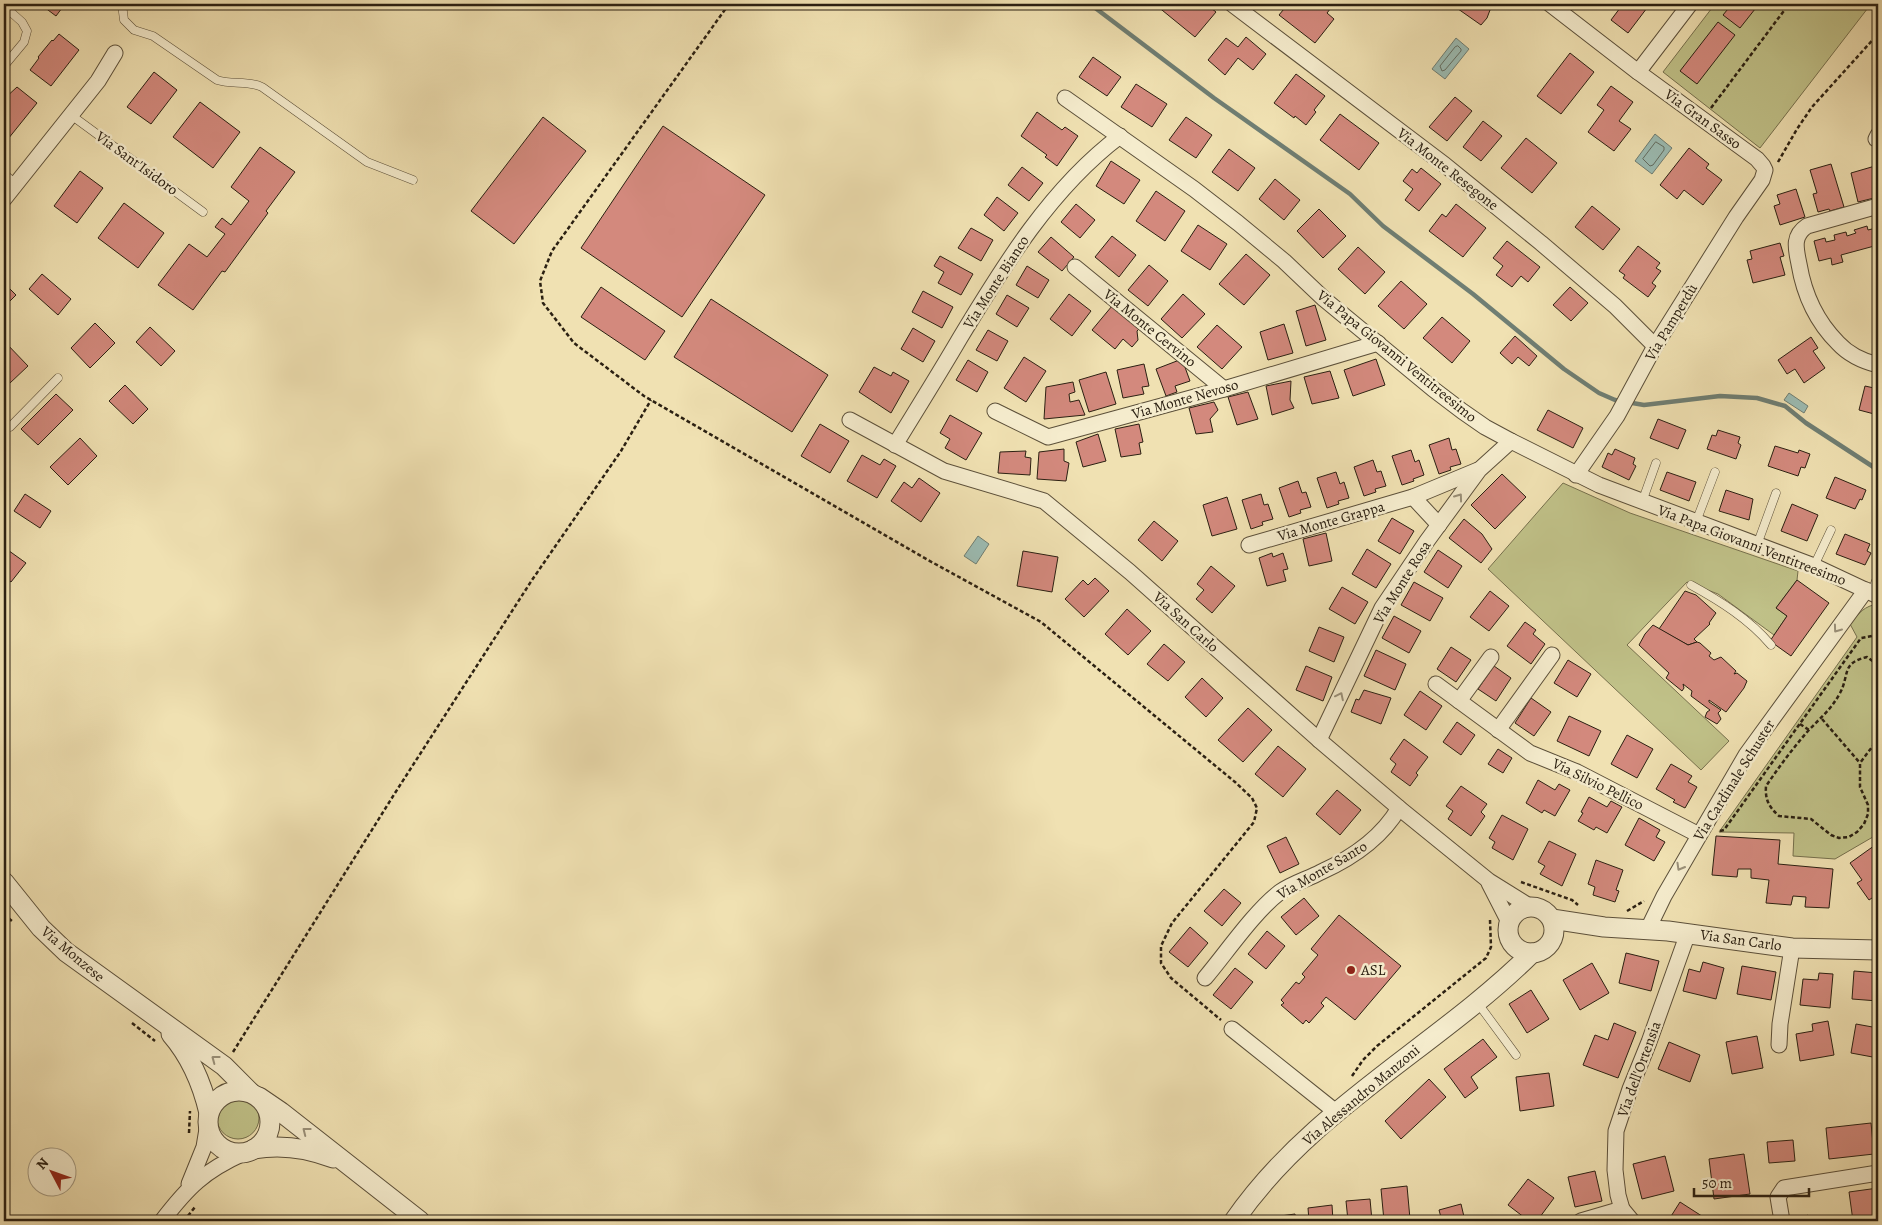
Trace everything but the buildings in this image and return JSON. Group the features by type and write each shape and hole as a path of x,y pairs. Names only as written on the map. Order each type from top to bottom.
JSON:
{"street":[{"name":"Via Monte Resegone","path":"1232,4 1445,165 1541,242 1615,306 1655,346"},
{"name":"Via Gran Sasso","path":"1550,4 1638,72 1761,162 1764,170"},
{"path":"1638,72 1690,4"},
{"path":"4,199 103,75 115,53"},
{"name":"Via Papa Giovanni Ventitreesimo","path":"1065,98 1238,223 1284,261 1324,299 1455,405 1486,427 1576,474 1642,502 1814,566 1872,593"},
{"name":"Via Monte Bianco","path":"895,445 991,287 1023,240 1084,166 1120,136"},
{"name":"Via Pamperdù","path":"1576,474 1620,410 1655,346 1736,217 1762,180 1764,170"},
{"path":"1878,206 1810,224 1798,234 1795,243 1802,282 1812,308 1830,334 1844,349 1860,359 1878,365"},
{"name":"Via Monte Cervino","path":"1075,267 1224,389"},
{"name":"Via Monte Nevoso","path":"995,411 1048,437 1224,389 1378,343"},
{"name":"Via San Carlo","path":"850,420 944,471 1044,501 1130,572 1319,740 1399,808 1489,881 1529,906"},
{"name":"Via Monte Rosa","path":"1319,740 1382,608 1479,470 1511,441"},
{"name":"Via Monte Grappa","path":"1249,545 1413,497 1479,470"},
{"path":"1413,497 1439,525"},
{"name":"Via Cardinale Schuster","path":"1648,929 1664,896 1746,755 1872,593"},
{"path":"1498,730 1552,655"},
{"path":"1459,701 1491,657"},
{"name":"Via Silvio Pellico","path":"1436,684 1530,753 1577,772 1699,836"},
{"name":"Via Monte Santo","path":"1205,978 1271,900 1285,889 1330,868 1358,851 1392,820 1399,808"},
{"name":"Via San Carlo","path":"1489,881 1509,922"},
{"name":"Via Monzese","path":"4,882 52,940 79,963 153,1016 175,1029 224,1066 254,1095 281,1112 420,1221"},
{"path":"1529,906 1542,909 1552,919 1555,933 1532,949 1509,935 1509,922 1517,911 1529,906"},
{"name":"Via San Carlo","path":"1552,919 1604,927 1688,933 1792,948 1878,950"},
{"name":"Via San Carlo","path":"1532,949 1574,932 1604,927"},
{"name":"Via dell'Ortensia","path":"1632,1221 1622,1208 1617,1190 1616,1131 1688,933"},
{"path":"1779,1045 1780,1024 1792,948"},
{"name":"Via Alessandro Manzoni","path":"1234,1221 1264,1182 1336,1112 1504,980 1532,949"},
{"name":"Via Monzese","path":"153,1016 170,1032 187,1054 198,1076 208,1118"},
{"path":"1232,1029 1336,1112"},
{"path":"162,1221 183,1194 205,1174 262,1143 268,1134 270,1124 268,1109 254,1095 240,1090 225,1094 214,1104 208,1118 200,1162 183,1194"},
{"path":"208,1118 210,1133 219,1146 233,1153 249,1151"},
{"name":"Via Monzese","path":"249,1151 280,1146 309,1150 336,1159 358,1172"},
{"path":"1782,1221 1778,1197 1784,1188 1878,1173"},
{"path":"1581,1221 1622,1208"}],"lane":[{"path":"122,4 122,15 125,22 136,31 159,40 217,80 227,84 249,83 262,87 367,162 412,180"},
{"path":"4,6 22,22 27,31 24,42 4,66"},
{"name":"Via Sant'Isidoro","path":"71,114 203,212"},
{"path":"4,174 16,184"},
{"path":"4,421 10,427 58,378"},
{"path":"1642,502 1656,463"},
{"path":"1696,522 1715,472"},
{"path":"1757,545 1776,493"},
{"path":"1814,566 1831,530"},
{"path":"1872,593 1878,576"},
{"path":"1691,585 1717,599 1758,629 1771,645"},
{"path":"1481,999 1516,1054"}],"path":[{"path":"729,4 552,251 540,281 543,303 574,343 651,400 928,560 1041,622 1252,798 1257,808 1254,822 1172,923 1165,935 1160,952 1163,968 1171,978 1232,1029"},
{"path":"1703,119 1789,4"},
{"path":"1764,170 1778,163 1812,107 1878,34"},
{"path":"224,1066 395,793 532,580 621,451 651,400"},
{"path":"1699,836 1724,830 1861,638 1878,635"},
{"path":"1850,654 1854,660"},
{"path":"1878,665 1867,657 1854,660 1848,666 1844,685 1836,702 1822,719 1809,730 1766,786 1768,803 1779,816 1811,819 1831,835 1839,838 1849,837 1864,824 1868,814 1868,805 1860,787 1860,763 1878,739"},
{"path":"1822,719 1860,763"},
{"path":"1800,724 1809,730"},
{"path":"1519,881 1572,900 1582,908"},
{"path":"1624,912 1635,908 1650,897"},
{"path":"1350,1079 1363,1060 1377,1046 1486,958 1491,947 1491,916"}],"green space":[{"path":"1715,4 1871,4 1760,148 1663,72"},
{"path":"1563,483 1630,513 1798,571 1797,580 1776,608 1787,616 1774,635 1718,594 1687,582 1627,645 1729,741 1701,770 1488,569"},
{"path":"1878,604 1878,834 1835,859 1793,856 1794,833 1719,832 1857,637 1850,624 1865,608"},
{"path":"242,1097 250,1100 256,1106 259,1118 256,1130 250,1136 234,1139 226,1136 220,1130 217,1114 220,1106 226,1100"}],"water":[{"path":"1456,38 1469,49 1445,79 1432,69"},
{"path":"1655,134 1672,148 1652,174 1635,161"},
{"path":"1789,393 1808,406 1804,413 1784,400"},
{"path":"978,536 989,544 976,564 964,556"}],"waterway":[{"path":"1090,4 1214,98 1350,194 1383,226 1473,294 1564,369 1599,393 1615,400 1644,405 1720,396 1757,398 1785,406 1806,423 1878,470"}],"place":[{"name":"ASL","path":"1351,970"}]}
